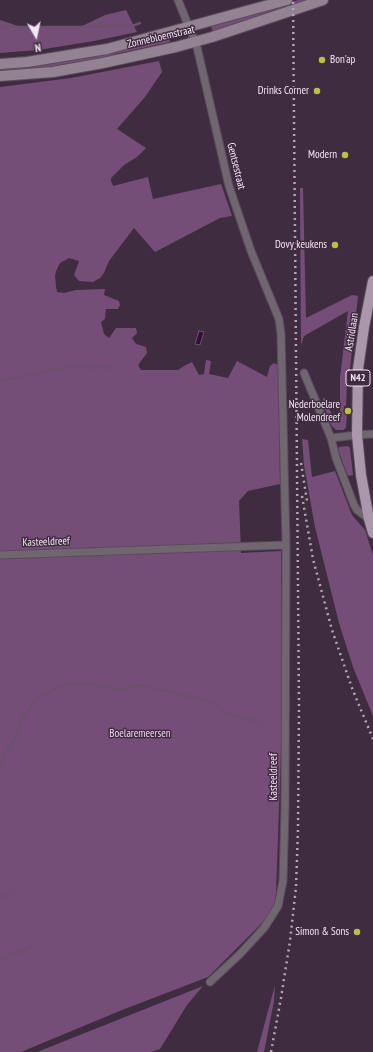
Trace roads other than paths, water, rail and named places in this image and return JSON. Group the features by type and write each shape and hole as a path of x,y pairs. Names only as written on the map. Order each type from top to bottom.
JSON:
{"main road":[{"name":"Zonnebloemstraat","path":"0,64 107,49 189,25 287,0"},
{"name":"Zonnebloemstraat","path":"0,76 53,72 195,42 323,0"},
{"name":"Astridlaan","path":"373,281 358,369 357,435 361,475 373,533"}],"street":[{"name":"Gentsestraat","path":"178,0 195,42 229,186 251,252 280,319 281,334"},
{"name":"Kasteeldreef","path":"210,982 240,954 264,928 278,906 283,881 285,808 286,545 281,334"},
{"path":"304,373 331,438 336,458 354,505 357,510 369,519"},
{"path":"331,438 373,434"},
{"name":"Kasteeldreef","path":"0,555 286,545"}],"waterway":[{"path":"0,27 79,27 135,25 140,23"},
{"path":"0,381 71,367 115,368"},
{"path":"66,685 87,683 124,690 132,685 140,685 212,702 220,709 237,717 253,720 260,724"},
{"path":"0,768 24,716 37,698 60,687"},
{"path":"0,898 12,891"},
{"path":"0,960 33,946"}],"railway":[{"path":"271,1052 290,941 296,887 298,829 299,706 293,0"},
{"path":"301,463 307,501"},
{"path":"302,496 313,559 332,630 352,688 373,739"}],"place":[{"name":"Bon'ap","path":"322,60"},
{"name":"Drinks Corner","path":"317,91"},
{"name":"Modern","path":"345,155"},
{"name":"Dovy keukens","path":"335,245"},
{"name":"Nederboelare Molendreef","path":"348,411"},
{"name":"Simon & Sons","path":"357,932"}],"park label":[{"name":"Boelaremeersen","path":"140,734"}]}
